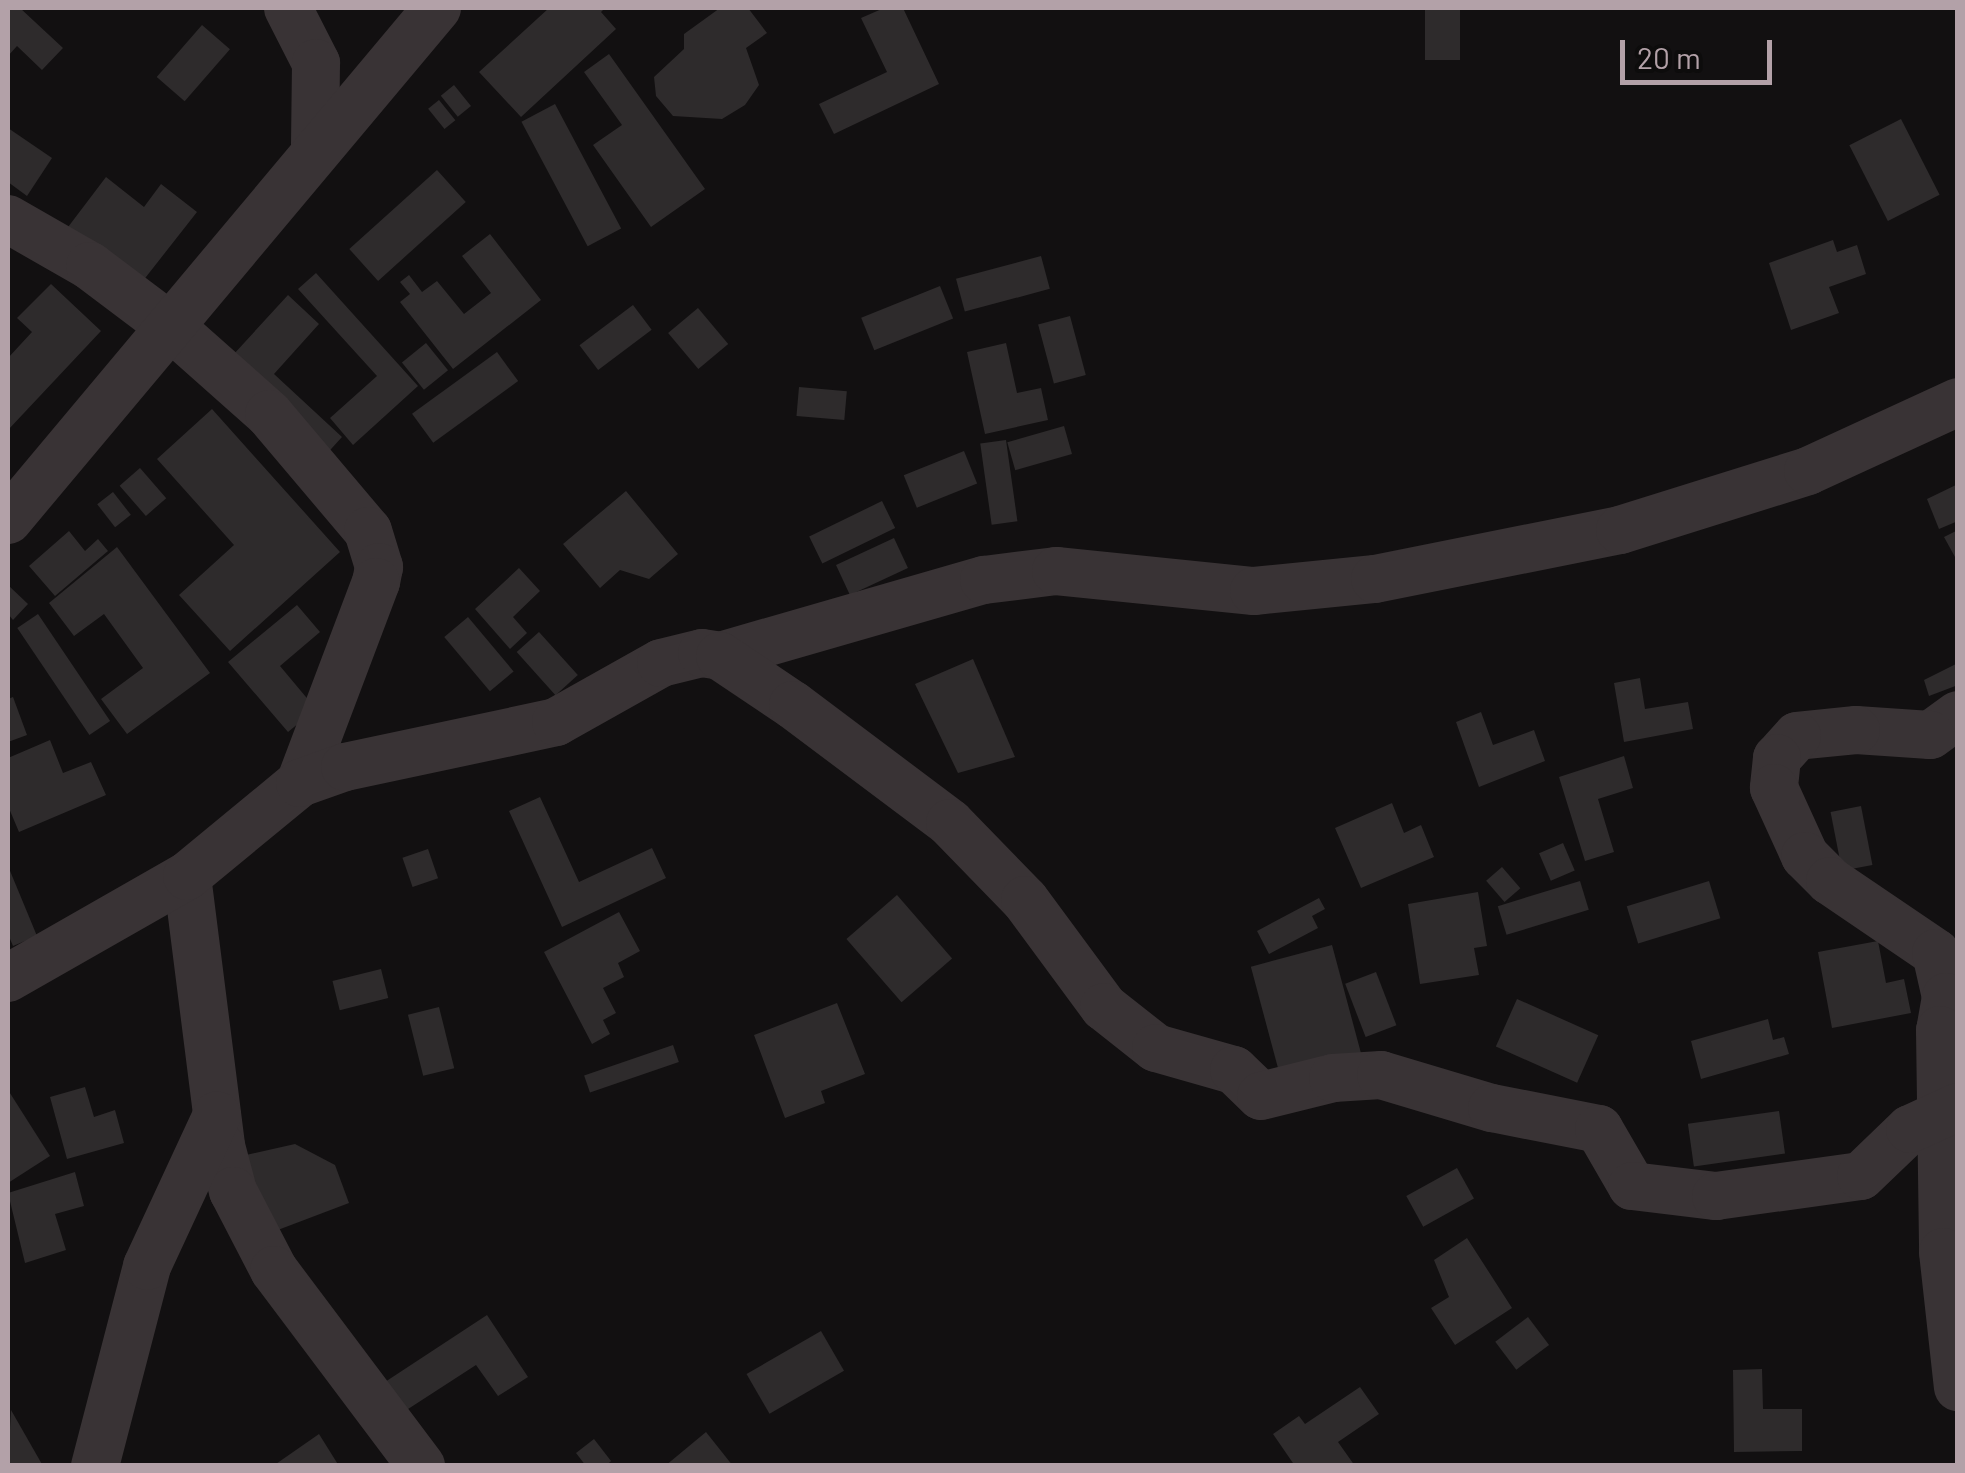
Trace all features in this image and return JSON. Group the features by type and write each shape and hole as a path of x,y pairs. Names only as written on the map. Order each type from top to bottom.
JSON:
{"street":[{"path":"288,8 316,63 315,148"},
{"path":"8,520 315,148 437,8"},
{"path":"8,219 90,266 171,326 269,414 374,545 376,582 300,783"},
{"path":"8,978 187,876 300,783 345,766 542,726 582,712 662,664 702,653 720,656 984,580 1056,571 1254,592 1375,579 1620,530 1808,471 1958,402"},
{"path":"720,656 950,823 1025,900 1104,1008 1156,1048 1234,1070 1261,1096 1332,1078 1381,1075 1492,1108 1599,1129 1632,1186 1716,1196 1861,1176 1910,1129 1949,1112"},
{"path":"1958,715 1930,735 1910,738 1856,730 1797,736 1777,758 1774,788 1805,856 1830,881 1936,953 1946,997 1949,1112 1942,1252 1958,1387"},
{"path":"187,876 217,1115 233,1191 250,1230 421,1466"},
{"path":"95,1466 147,1266 217,1115"}],"building":[{"path":"8,8 20,8 63,48 42,70 17,46 8,56"},
{"path":"549,8 605,8 601,12 616,29 521,117 479,72"},
{"path":"720,8 748,8 767,33 746,48 759,85 745,105 722,119 673,116 656,96 654,77 684,49 684,34"},
{"path":"884,8 903,8 939,84 834,134 819,104 887,72 861,18"},
{"path":"1425,8 1460,8 1460,60 1425,60"},
{"path":"202,25 230,49 185,101 157,77"},
{"path":"609,54 705,189 651,227 593,145 622,125 584,72"},
{"path":"454,85 471,106 458,117 441,96"},
{"path":"439,100 455,120 444,129 428,109"},
{"path":"555,104 621,228 588,246 521,122"},
{"path":"1901,119 1940,195 1888,221 1849,145"},
{"path":"8,128 52,158 27,196 8,182"},
{"path":"437,170 466,202 378,281 349,249"},
{"path":"106,177 144,207 161,184 197,212 135,291 62,235"},
{"path":"490,234 541,300 453,369 400,302 410,294 400,282 409,275 422,292 437,281 464,314 491,293 462,256"},
{"path":"1833,240 1837,252 1857,245 1866,274 1829,287 1839,313 1791,330 1769,263"},
{"path":"1041,256 1050,289 965,312 956,279"},
{"path":"316,273 418,386 353,445 330,418 377,376 298,289"},
{"path":"51,284 101,331 8,430 8,358 32,332 17,318"},
{"path":"940,286 953,318 874,350 861,318"},
{"path":"288,295 319,324 274,374 342,437 322,459 222,367"},
{"path":"633,305 652,330 598,370 579,345"},
{"path":"698,308 728,344 698,369 668,333"},
{"path":"1070,316 1086,375 1054,383 1038,325"},
{"path":"426,343 448,370 424,390 402,363"},
{"path":"1006,343 1017,393 1041,388 1048,420 985,434 967,352"},
{"path":"497,352 518,381 433,443 412,414"},
{"path":"799,387 847,391 844,420 796,416"},
{"path":"212,409 340,552 230,651 179,595 234,545 157,459"},
{"path":"1064,426 1072,454 1015,470 1007,442"},
{"path":"1006,440 1017,521 992,525 980,444"},
{"path":"964,451 977,483 917,508 904,475"},
{"path":"140,468 166,498 146,516 120,486"},
{"path":"1958,484 1958,521 1939,529 1927,499"},
{"path":"626,491 678,554 649,579 620,570 600,588 563,544"},
{"path":"113,492 131,515 115,527 97,504"},
{"path":"882,501 895,528 822,563 809,537"},
{"path":"1958,530 1958,556 1955,557 1944,537"},
{"path":"69,531 85,551 98,539 108,551 55,596 29,566"},
{"path":"894,538 908,568 850,595 836,565"},
{"path":"117,547 210,673 127,734 101,699 143,668 104,614 74,636 49,603"},
{"path":"519,568 540,591 513,617 527,633 510,649 475,609"},
{"path":"8,585 28,604 13,620 8,614"},
{"path":"297,605 320,632 280,666 316,709 288,732 228,662"},
{"path":"38,614 110,721 89,735 17,628"},
{"path":"468,617 514,671 490,691 444,637"},
{"path":"539,632 578,675 556,695 517,652"},
{"path":"973,659 1015,757 958,773 915,684"},
{"path":"1958,663 1958,685 1929,696 1924,680"},
{"path":"1640,678 1645,709 1688,702 1693,729 1624,742 1614,683"},
{"path":"13,697 27,735 8,742 8,699"},
{"path":"1481,712 1493,745 1534,730 1545,761 1479,787 1456,722"},
{"path":"50,740 63,773 91,762 106,795 19,832 8,806 8,758"},
{"path":"1624,756 1633,788 1598,799 1614,852 1585,861 1559,777"},
{"path":"540,797 579,882 652,848 666,878 562,927 509,811"},
{"path":"1392,803 1404,833 1421,825 1434,857 1361,888 1335,828"},
{"path":"1861,806 1872,865 1842,871 1831,812"},
{"path":"1563,843 1575,871 1551,881 1539,853"},
{"path":"428,849 438,878 413,887 402,858"},
{"path":"8,866 37,936 13,946 8,934"},
{"path":"1502,867 1520,888 1505,902 1486,881"},
{"path":"1580,881 1589,910 1507,935 1498,906"},
{"path":"1709,881 1720,918 1638,943 1627,906"},
{"path":"1478,892 1487,946 1474,948 1479,975 1420,984 1408,904"},
{"path":"897,895 952,958 902,1002 846,939"},
{"path":"1319,898 1325,909 1312,916 1318,928 1269,954 1257,931"},
{"path":"619,912 640,951 618,963 624,977 603,988 616,1013 603,1020 610,1034 592,1044 544,952"},
{"path":"1878,941 1886,983 1904,979 1911,1013 1832,1028 1818,952"},
{"path":"1332,945 1362,1057 1281,1079 1251,967"},
{"path":"381,969 388,998 340,1010 332,981"},
{"path":"1376,972 1396,1025 1366,1037 1345,984"},
{"path":"1517,999 1598,1035 1577,1083 1496,1047"},
{"path":"837,1003 865,1074 821,1091 825,1103 785,1118 754,1035"},
{"path":"439,1007 454,1068 423,1076 408,1015"},
{"path":"1768,1019 1773,1040 1784,1037 1789,1054 1701,1079 1691,1041"},
{"path":"673,1045 679,1062 590,1093 584,1076"},
{"path":"85,1087 94,1117 115,1110 124,1143 67,1159 50,1097"},
{"path":"8,1090 50,1156 8,1183"},
{"path":"1779,1111 1785,1154 1694,1166 1688,1124"},
{"path":"295,1144 335,1165 349,1203 262,1236 237,1157"},
{"path":"1457,1168 1474,1199 1423,1227 1406,1196"},
{"path":"75,1172 84,1206 55,1214 66,1250 25,1263 8,1193"},
{"path":"1467,1238 1512,1308 1455,1345 1431,1308 1449,1297 1434,1260"},
{"path":"487,1315 528,1377 498,1396 476,1365 405,1411 385,1382"},
{"path":"1528,1317 1549,1345 1516,1370 1495,1342"},
{"path":"821,1331 844,1371 770,1414 747,1374"},
{"path":"1762,1369 1763,1409 1802,1409 1802,1451 1734,1452 1733,1370"},
{"path":"1360,1387 1379,1414 1338,1442 1355,1466 1295,1466 1273,1434 1299,1416 1305,1424"},
{"path":"11,1410 43,1466 8,1466"},
{"path":"706,1432 733,1466 665,1466"},
{"path":"319,1434 339,1466 273,1466"},
{"path":"594,1439 611,1461 606,1466 586,1466 576,1453"}]}
